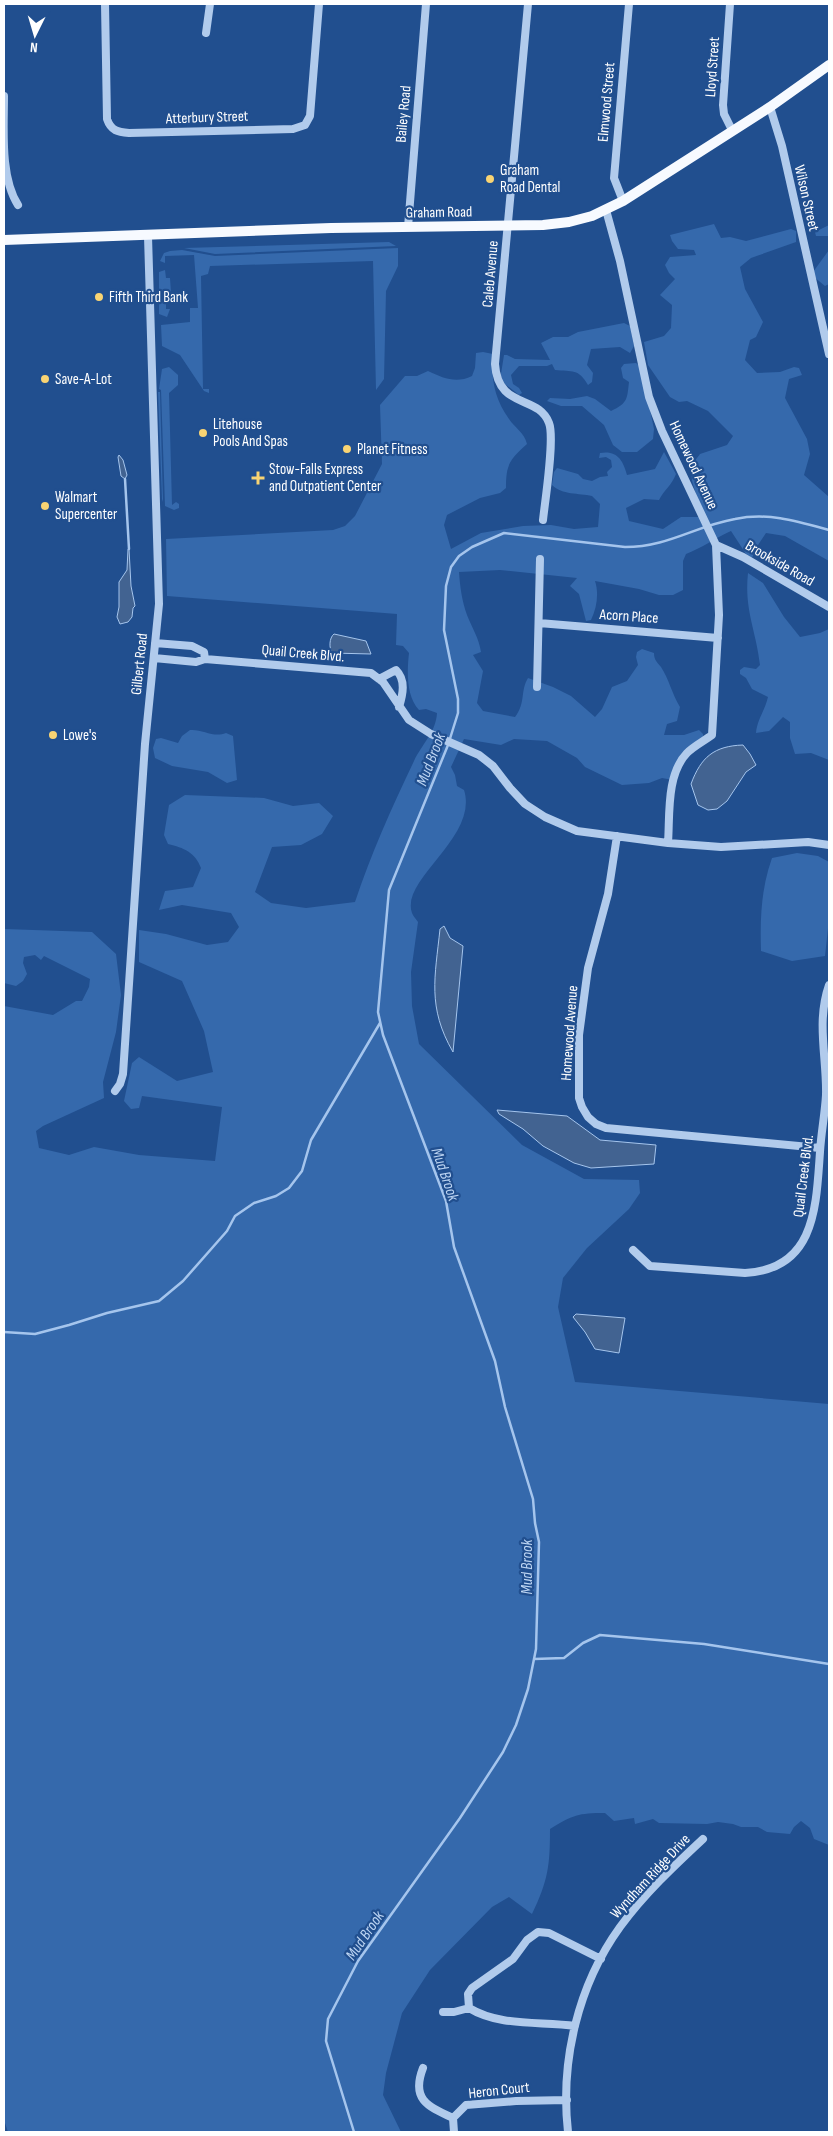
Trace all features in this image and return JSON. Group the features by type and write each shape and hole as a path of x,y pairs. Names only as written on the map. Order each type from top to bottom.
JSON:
{"main road":[{"name":"Graham Road","path":"4,240 563,223 606,210 623,201 770,107 829,65"}],"street":[{"name":"Atterbury Street","path":"105,4 107,119 116,132 129,133 293,129 305,125 310,116 320,4"},
{"path":"206,33 210,4"},
{"name":"Bailey Road","path":"408,227 426,4"},
{"name":"Caleb Avenue","path":"528,4 496,350 496,376 502,388 508,394 542,414 549,422 550,445 543,520"},
{"name":"Elmwood Street","path":"623,201 614,178 629,4"},
{"name":"Lloyd Street","path":"730,4 723,105 724,114 732,130"},
{"path":"4,96 5,170 7,184 18,205"},
{"name":"Wilson Street","path":"770,107 782,146 829,354"},
{"name":"Homewood Avenue","path":"606,210 620,261 649,397 660,426 714,542 718,575 718,638 712,735 687,754 673,780 668,843"},
{"name":"Gilbert Road","path":"114,1091 120,1084 123,1074 145,744 159,604 148,236"},
{"name":"Brookside Road","path":"714,542 829,607"},
{"path":"537,687 540,559"},
{"name":"Acorn Place","path":"539,623 718,638"},
{"path":"155,643 196,647 204,652 205,659"},
{"name":"Quail Creek Blvd.","path":"154,658 196,662 205,659 371,673 379,679"},
{"path":"399,707 403,687 396,670 379,679 383,682 399,707 409,720 425,731 478,755 492,766 525,804 545,817 577,831 668,843 721,847 808,842 829,845"},
{"name":"Homewood Avenue","path":"617,836 608,894 588,968 582,1005 579,1034 578,1084 582,1108 596,1124 606,1128 820,1148"},
{"name":"Quail Creek Blvd.","path":"633,1250 650,1266 745,1273 756,1272 779,1263 799,1247 810,1227 816,1199 826,1094 822,1024 829,985"},
{"name":"Wyndham Ridge Drive","path":"568,2132 567,2071 575,2026 588,1985 619,1928 667,1872 703,1839"},
{"path":"470,2008 468,1994 472,1988 512,1958 527,1940 538,1932 549,1933 601,1959"},
{"path":"443,2012 454,2012 470,2008 500,2019 575,2026"},
{"path":"423,2068 418,2081 418,2092 424,2101 453,2118 454,2132"},
{"name":"Heron Court","path":"453,2118 466,2105 567,2100"}],"shaded area":[{"path":"714,224 721,238 730,237 746,241 791,229 796,231 796,242 751,258 740,267 745,289 763,322 756,337 750,340 745,360 757,373 780,372 794,367 799,368 802,375 789,379 785,398 807,439 810,454 804,475 829,497 829,561 785,536 766,533 752,558 746,554 731,531 686,554 683,561 683,590 673,595 659,595 639,589 595,581 597,590 596,606 591,620 586,621 579,594 570,586 577,578 500,570 459,572 467,615 479,642 481,652 473,655 483,671 477,703 483,711 515,717 521,707 524,688 528,678 571,696 595,717 602,709 612,687 627,681 638,665 637,652 642,649 654,653 655,659 664,672 680,707 677,721 667,724 664,735 684,735 699,730 703,734 704,741 687,754 673,780 662,778 649,783 622,785 585,767 577,758 547,741 514,739 501,745 464,739 451,767 457,786 464,790 466,807 461,824 451,841 417,886 411,900 412,913 418,922 411,972 412,1006 419,1044 522,1145 584,1179 639,1180 640,1193 629,1209 587,1248 563,1278 558,1307 575,1382 829,1404 829,1845 814,1839 810,1828 801,1821 790,1834 767,1832 758,1827 741,1827 718,1822 707,1824 659,1823 653,1819 635,1824 634,1818 614,1821 605,1813 596,1813 576,1816 550,1829 547,1873 542,1892 532,1914 509,1897 492,1907 430,1970 402,2013 386,2073 383,2095 401,2132 8,2132 4,2120 4,1006 53,1015 76,1001 82,1001 89,987 90,979 44,956 41,960 35,955 24,957 23,963 27,974 23,981 16,986 4,983 4,929 92,932 116,954 121,995 116,1032 103,1082 104,1098 36,1131 39,1148 69,1155 94,1147 139,1155 215,1161 222,1107 142,1096 139,1108 131,1109 124,1101 132,1063 139,1057 177,1081 213,1072 204,1031 182,981 139,962 139,930 166,934 207,945 228,942 239,927 231,913 182,905 159,910 165,891 193,887 201,868 196,858 188,851 168,844 164,835 169,805 185,795 264,798 293,806 319,803 333,816 322,834 301,845 272,847 255,892 271,903 306,908 355,902 382,831 414,761 434,726 437,713 426,709 419,710 412,698 408,675 409,653 403,646 396,645 397,614 167,596 166,539 333,530 345,526 355,516 382,464 380,405 405,376 417,376 428,371 444,378 455,380 472,376 475,368 476,353 483,352 493,354 493,380 497,396 504,411 524,436 527,444 516,454 510,463 506,488 500,493 480,498 447,515 444,525 451,549 481,533 523,526 551,525 574,529 598,527 600,504 592,496 561,491 552,485 554,472 557,468 578,474 583,479 592,481 608,476 607,472 612,467 611,460 606,457 599,458 600,453 606,452 618,457 627,475 655,469 664,452 676,474 659,500 644,499 626,508 629,521 663,529 681,517 703,517 692,481 691,466 700,454 727,445 733,436 708,411 687,401 679,402 670,397 648,365 644,342 664,336 671,328 672,305 660,295 675,279 665,265 670,257 696,255 694,250 678,249 670,235"},
{"path":"829,225 829,236 816,236 815,232"},
{"path":"389,242 396,246 215,254 184,248"},
{"path":"398,248 398,266 386,291 384,379 376,390 373,261 210,266 208,274 201,276 203,389 209,389 209,393 204,391 180,355 162,346 161,325 190,322 190,308 198,308 194,255 165,256 165,263 160,261 164,253 182,250 215,256"},
{"path":"829,250 829,284 825,286 814,277 813,272"},
{"path":"165,270 166,278 170,278 171,293 166,294 166,309 170,309 167,317 159,314 159,272"},
{"path":"624,323 630,326 634,346 630,353 620,347 591,349 587,365 593,373 592,382 588,385 578,373 555,370 552,364 547,366 519,366 511,375 513,384 522,393 519,395 500,380 504,355 515,359 550,360 541,343 553,337 568,337 578,332"},
{"path":"636,363 641,367 654,429 653,439 637,452 622,452 613,445 604,425 582,406 561,406 547,401 550,398 570,399 587,396 595,399 611,411 624,403 627,397 629,382 623,378 621,368 624,364"},
{"path":"169,367 178,375 178,385 169,393 172,505 176,502 179,504 179,508 174,510 165,506 161,390 159,389 162,369"},
{"path":"158,392 160,392 163,502 162,499"},
{"path":"119,455 123,460 127,475 125,479 121,476"},
{"path":"128,549 131,586 135,606 132,617 128,622 120,624 117,617 119,582 127,570"},
{"path":"748,573 763,583 784,617 800,637 829,629 829,760 811,753 795,754 790,738 790,722 783,717 769,731 756,733 768,697 752,689 746,678 740,674 740,670 744,667 756,669 760,665 749,609"},
{"path":"334,634 366,641 371,654 332,653 330,643"},
{"path":"190,730 212,734 226,733 233,736 237,780 227,783 208,772 172,766 155,758 153,748 156,739 161,738 178,743 182,736"},
{"path":"743,745 756,765 746,772 727,801 717,809 708,810 698,805 691,784 704,760 716,751"},
{"path":"797,853 818,856 829,862 829,919 825,956 792,961 761,951 761,916 763,893 772,858"},
{"path":"444,926 450,938 463,946 453,1052 439,1021 435,992 440,929"},
{"path":"497,1110 567,1116 600,1140 656,1145 654,1164 591,1168 574,1163 543,1146 523,1129 499,1114"},
{"path":"576,1314 625,1318 619,1353 595,1349 573,1317"}],"waterway":[{"path":"125,479 129,549"},
{"name":"Mud Brook","path":"354,2132 326,2041 328,2019 358,1961 460,1818 503,1752 516,1725 528,1689 536,1649 539,1542 533,1499 505,1407 495,1361 454,1247 446,1201 383,1035 378,1012 389,890 448,745 458,713 458,699 444,630 446,586 451,567 459,556 472,547 504,533 625,547 655,544 707,526 747,517 771,517 829,530"},
{"path":"4,1332 35,1334 107,1313 159,1301 183,1281 227,1231 235,1216 254,1203 276,1196 289,1188 302,1171 311,1140 380,1023"},
{"path":"534,1659 564,1658 583,1643 600,1635 704,1644 829,1664"}],"place":[{"name":"Graham Road Dental","path":"490,179"},
{"name":"Fifth Third Bank","path":"99,297"},
{"name":"Save-A-Lot","path":"45,379"},
{"name":"Litehouse Pools And Spas","path":"203,433"},
{"name":"Planet Fitness","path":"347,449"},
{"name":"Stow-Falls Express and Outpatient Center","path":"258,478"},
{"name":"Walmart Supercenter","path":"45,506"},
{"name":"Lowe's","path":"53,735"}]}
